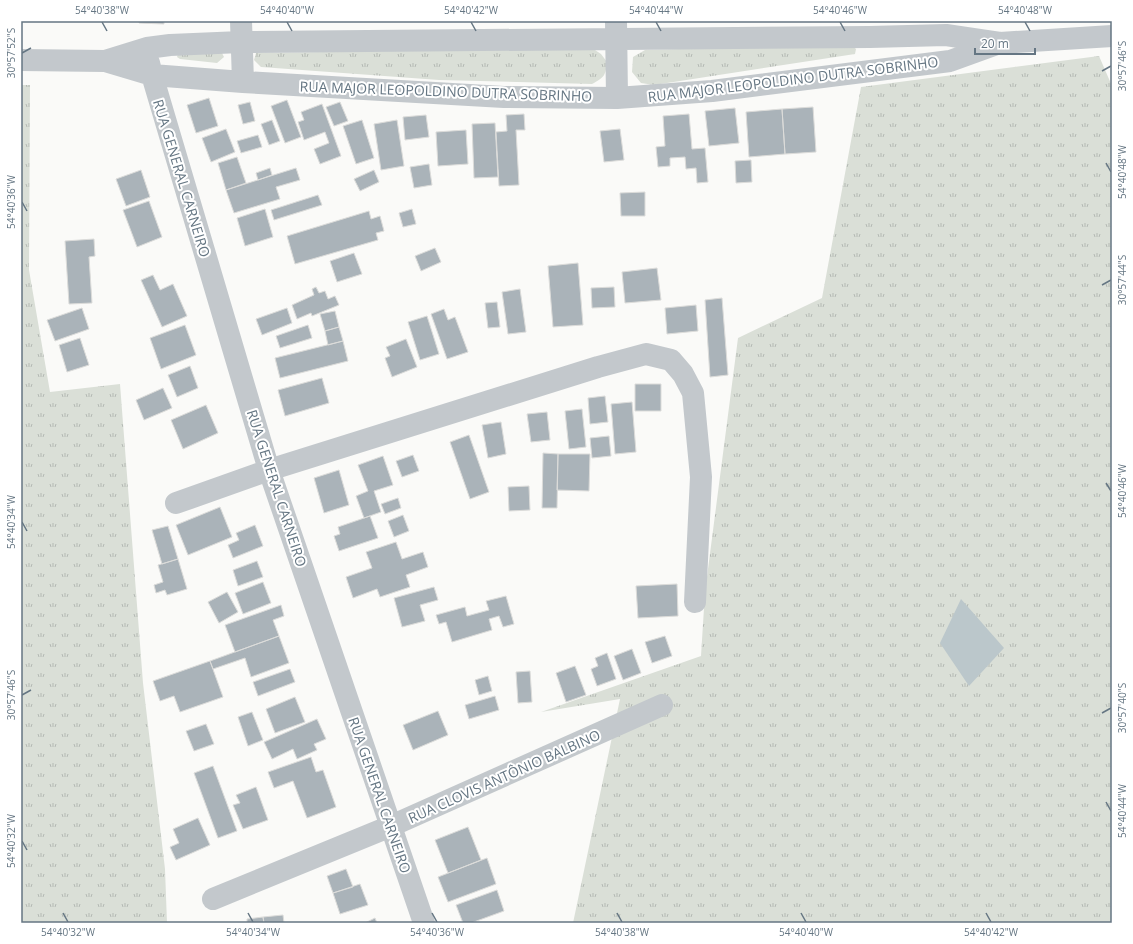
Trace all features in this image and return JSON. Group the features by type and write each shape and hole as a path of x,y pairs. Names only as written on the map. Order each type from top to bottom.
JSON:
{"street":[{"name":"RUA MAJOR LEOPOLDINO DUTRA SOBRINHO","path":"105,61 147,48 241,32 866,29 946,35 1000,43 1109,34"},
{"path":"866,29 883,69"},
{"path":"616,30 617,98"},
{"path":"241,32 243,82"},
{"name":"RUA MAJOR LEOPOLDINO DUTRA SOBRINHO","path":"21,60 105,61 152,75 243,82 504,97 617,98 712,91 950,60 1000,43"},
{"name":"RUA GENERAL CARNEIRO","path":"147,48 152,75 270,470 424,923"},
{"path":"176,503 270,470 598,366 646,354 671,360 683,374 693,393 701,477 694,602"},
{"name":"RUA CLOVIS ANTÔNIO BALBINO","path":"213,899 391,826 662,705"}],"green space":[{"path":"851,44 856,49 855,54 654,85 641,83 632,72 633,57 645,50"},
{"path":"592,48 601,54 607,62 604,76 592,84 439,80 261,67 254,60 256,53"},
{"path":"179,51 221,51 224,57 217,63 180,59 177,57"},
{"path":"1099,56 1112,86 1112,923 573,923 620,699 541,712 701,656 705,592 738,338 822,298 861,87"},
{"path":"21,85 30,85 29,270 50,392 120,384 143,683 165,869 167,923 21,923"}],"shaded area":[{"path":"961,599 1004,648 969,686 940,643"}],"building":[{"path":"139,21 164,21 164,24 139,23"},
{"path":"209,98 218,126 196,133 187,105"},
{"path":"287,100 301,137 285,143 271,106"},
{"path":"250,102 255,121 243,124 238,105"},
{"path":"340,102 348,121 334,126 326,107"},
{"path":"322,104 341,156 320,164 314,149 329,143 325,132 304,140 298,122 304,120 301,112"},
{"path":"813,107 816,152 785,154 782,109"},
{"path":"735,108 739,143 709,146 705,111"},
{"path":"782,109 785,154 749,157 746,112"},
{"path":"524,114 525,130 516,130 519,185 499,186 496,132 507,131 506,115"},
{"path":"689,114 692,149 705,148 708,182 697,183 696,168 686,169 685,157 670,158 670,166 658,167 656,147 665,146 663,116"},
{"path":"426,115 429,137 405,140 403,117"},
{"path":"272,120 280,141 269,145 261,124"},
{"path":"362,120 374,158 356,164 343,126"},
{"path":"397,120 404,166 381,170 374,124"},
{"path":"495,123 498,177 474,178 472,124"},
{"path":"226,129 235,152 211,162 202,138"},
{"path":"620,129 624,160 604,162 600,131"},
{"path":"466,130 468,164 438,166 436,132"},
{"path":"258,135 262,147 241,153 237,141"},
{"path":"237,157 246,183 226,190 218,163"},
{"path":"751,160 752,182 736,183 735,161"},
{"path":"429,164 432,185 414,188 410,167"},
{"path":"270,168 272,175 258,180 256,173"},
{"path":"296,168 300,180 276,187 280,199 234,213 226,190"},
{"path":"141,170 150,197 126,206 116,179"},
{"path":"374,170 379,182 360,191 354,179"},
{"path":"645,192 645,216 621,216 620,193"},
{"path":"318,195 322,205 274,220 271,210"},
{"path":"149,201 162,237 137,247 123,210"},
{"path":"265,209 273,237 245,246 237,218"},
{"path":"412,209 416,224 403,227 399,213"},
{"path":"369,211 371,219 380,216 384,231 376,233 378,240 295,264 287,236"},
{"path":"94,239 95,256 89,257 92,303 69,304 65,241"},
{"path":"435,248 441,262 421,271 415,256"},
{"path":"354,253 362,274 337,282 330,261"},
{"path":"578,263 583,325 553,327 548,266"},
{"path":"657,268 661,300 625,303 622,272"},
{"path":"153,275 160,290 173,284 187,316 162,327 141,280"},
{"path":"316,287 319,293 325,291 328,299 335,296 339,305 312,316 311,313 297,319 292,305 314,295 312,289"},
{"path":"614,287 615,307 592,308 591,288"},
{"path":"520,289 526,332 508,334 502,292"},
{"path":"722,298 728,375 710,377 705,300"},
{"path":"497,302 500,327 488,328 485,303"},
{"path":"696,305 698,331 667,334 665,308"},
{"path":"82,308 89,329 55,341 47,320"},
{"path":"287,308 292,323 262,335 256,319"},
{"path":"444,309 448,320 455,317 468,352 447,359 431,314"},
{"path":"335,311 339,327 325,331 320,314"},
{"path":"427,316 439,354 420,360 408,322"},
{"path":"185,325 196,355 161,369 150,338"},
{"path":"308,325 312,338 280,348 276,336"},
{"path":"339,327 343,341 328,345 325,331"},
{"path":"80,338 89,365 67,372 59,345"},
{"path":"406,339 417,367 392,377 385,358 390,356 386,347"},
{"path":"343,341 348,361 280,378 275,358"},
{"path":"190,366 198,388 177,397 168,375"},
{"path":"322,378 329,403 285,416 278,390"},
{"path":"635,384 661,384 661,411 635,411"},
{"path":"163,388 172,408 144,420 136,400"},
{"path":"605,396 608,422 590,424 588,398"},
{"path":"632,402 636,452 615,454 611,404"},
{"path":"206,405 218,433 183,449 171,420"},
{"path":"582,409 586,447 569,449 565,411"},
{"path":"547,412 550,440 531,442 527,414"},
{"path":"501,422 506,454 488,458 482,425"},
{"path":"469,435 489,492 470,499 450,442"},
{"path":"609,436 611,456 592,458 590,438"},
{"path":"543,453 558,454 557,508 542,508"},
{"path":"558,454 590,454 589,491 557,490"},
{"path":"413,455 419,471 402,477 396,461"},
{"path":"383,456 393,485 374,491 381,512 364,518 356,496 368,491 358,465"},
{"path":"339,470 349,505 324,513 314,478"},
{"path":"529,486 530,510 509,511 508,487"},
{"path":"398,498 401,508 385,514 381,504"},
{"path":"220,507 232,537 188,555 176,525"},
{"path":"403,515 409,531 394,537 388,521"},
{"path":"370,516 378,538 339,551 334,536 340,534 338,527"},
{"path":"255,525 263,546 233,558 228,545 239,540 236,533"},
{"path":"168,526 178,559 162,564 152,530"},
{"path":"396,542 402,559 423,552 428,567 406,575 410,587 380,597 377,589 353,598 346,577 372,568 366,552"},
{"path":"178,559 187,589 167,595 165,590 156,593 154,585 163,582 158,565"},
{"path":"257,561 263,577 238,586 233,570"},
{"path":"263,582 271,603 243,614 235,593"},
{"path":"677,584 678,616 638,618 636,586"},
{"path":"434,587 438,600 420,605 425,621 402,627 394,598"},
{"path":"227,592 238,612 219,623 208,602"},
{"path":"506,596 514,624 503,627 499,616 489,619 492,630 452,642 446,622 439,624 436,615 465,607 467,616 489,610 486,601"},
{"path":"281,605 284,616 273,620 279,636 235,652 225,625"},
{"path":"279,636 289,663 251,677 245,658 213,669 210,661"},
{"path":"665,636 672,656 652,663 645,642"},
{"path":"632,649 641,673 623,680 614,656"},
{"path":"607,653 616,679 597,686 591,669 598,666 595,658"},
{"path":"210,661 223,697 180,712 174,696 160,701 153,681"},
{"path":"575,666 586,695 566,702 556,673"},
{"path":"290,669 295,682 258,696 253,682"},
{"path":"530,671 532,702 518,703 516,672"},
{"path":"488,676 492,691 479,695 475,680"},
{"path":"495,696 499,710 469,719 465,705"},
{"path":"295,697 305,722 275,733 266,709"},
{"path":"438,711 448,735 413,750 403,725"},
{"path":"252,712 263,740 248,746 238,717"},
{"path":"317,719 326,739 314,744 317,750 297,759 293,749 272,759 264,742"},
{"path":"206,724 214,744 194,751 186,731"},
{"path":"311,757 316,772 323,770 336,807 307,818 293,781 274,788 268,772"},
{"path":"213,766 237,831 218,838 194,773"},
{"path":"256,787 268,820 243,829 233,805 240,803 236,795"},
{"path":"198,818 210,845 176,860 170,847 179,843 173,829"},
{"path":"468,827 481,860 448,873 435,840"},
{"path":"487,858 496,884 448,902 438,877"},
{"path":"346,869 353,887 333,893 327,876"},
{"path":"360,884 368,905 340,914 333,893"},
{"path":"497,890 504,911 471,923 463,923 456,905"},
{"path":"283,915 284,923 264,923 263,917"},
{"path":"263,917 264,923 247,923 247,919"},
{"path":"375,918 377,923 365,923"}]}
